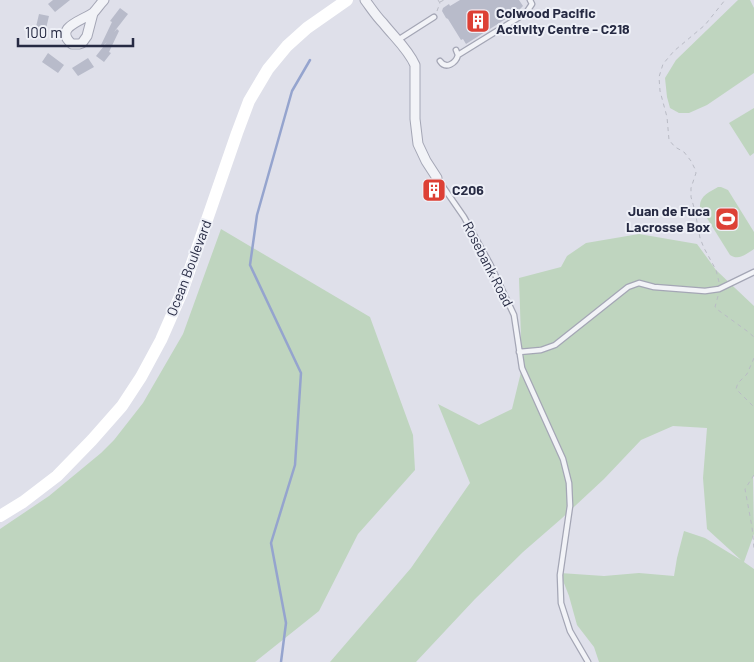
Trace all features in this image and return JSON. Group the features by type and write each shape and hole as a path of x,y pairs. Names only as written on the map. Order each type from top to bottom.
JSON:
{"street":[{"path":"93,13 104,0"},
{"name":"Ocean Boulevard","path":"0,516 23,502 57,476 122,406 141,377 161,340 182,292 249,101 268,69 287,46 307,28 347,0"},
{"name":"Rosebank Road","path":"365,0 412,58 415,65 415,119 418,144 437,178"}],"lane":[{"path":"440,61 442,64 449,65 453,63 457,59 457,52 526,14 532,4 530,0"},
{"path":"398,40 434,17"},
{"name":"Rosebank Road","path":"437,178 464,217 490,264 514,315 522,368 563,459 569,483 570,506 560,576 561,603 570,632 588,662"},
{"path":"519,352 540,350 555,345 628,287 639,283 654,287 705,291 719,288 754,272"}],"path":[{"path":"434,17 440,3 444,0"},
{"path":"725,0 705,25 674,51 662,64 659,77 660,91 667,117 669,140 675,147 684,152 696,169 691,188 691,197 700,238 719,279 715,307 754,337"},
{"path":"754,358 747,374 738,382 736,389 754,407"},
{"path":"754,475 745,489 754,548"}],"green space":[{"path":"738,0 750,0 754,8 754,73 707,105 689,113 679,113 670,108 665,78 676,60"},
{"path":"754,108 754,153 750,156 729,123"},
{"name":"Juan de Fuca Lacrosse Box","path":"718,187 728,190 754,232 754,249 742,256 733,257 730,255 700,207 703,197"},
{"path":"221,229 370,317 413,435 415,470 358,534 319,611 255,662 0,662 0,529 49,496 101,453 114,440 143,403 183,334"},
{"path":"639,234 697,244 716,270 754,306 754,534 744,562 754,569 754,662 599,662 594,647 577,625 560,573 604,576 639,573 674,576 684,531 705,538 741,560 707,529 703,478 707,428 673,426 641,440 604,479 523,552 475,599 416,662 330,662 411,568 470,483 438,404 479,425 512,409 522,368 519,278 561,267 567,256 586,243"}],"building":[{"path":"53,0 70,0 55,12 48,4"},
{"name":"Colwood Pacific Activity Centre - C218","path":"460,0 519,0 523,6 520,10 466,44 463,39 461,40 442,11 449,4 450,6"},
{"path":"120,8 128,14 114,32 117,29 119,31 109,52 111,53 104,62 96,56 107,42 103,46 101,45 112,22 110,21"},
{"path":"39,14 49,16 45,33 35,31"},
{"path":"48,53 64,65 58,73 42,62"},
{"path":"88,58 94,67 78,76 72,68"}],"waterway":[{"path":"281,662 286,623 271,543 295,465 301,373 250,265 257,215 292,91 310,60"}],"place":[{"name":"Colwood Pacific Activity Centre - C218","path":"478,21"},
{"name":"C206","path":"434,190"},
{"name":"Juan de Fuca Lacrosse Box","path":"727,219"}]}
